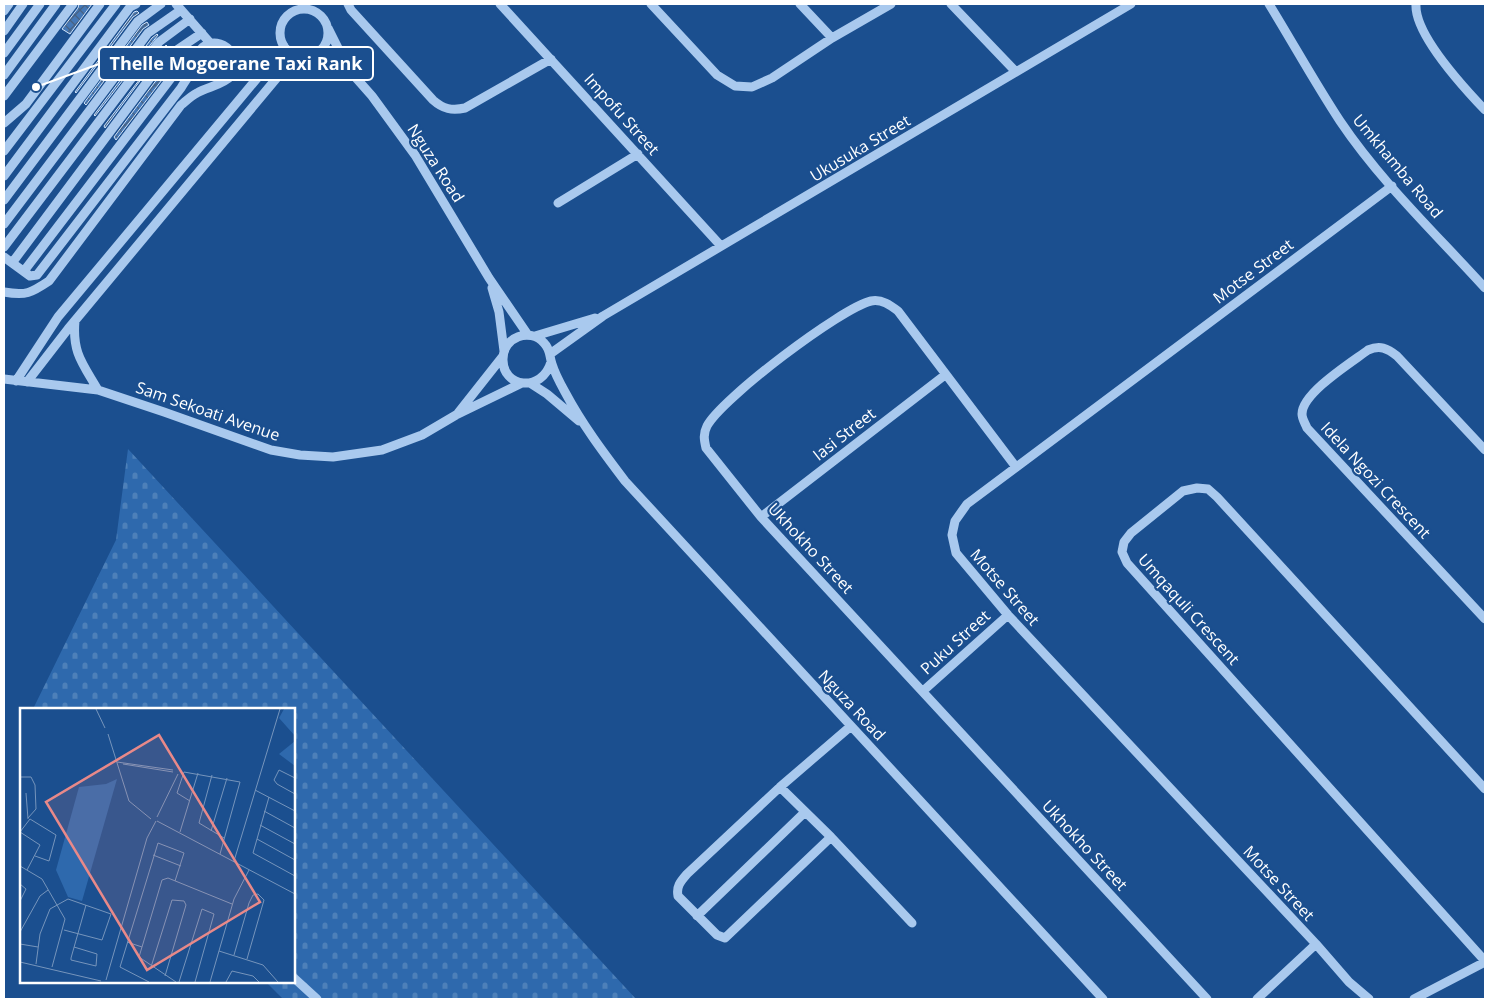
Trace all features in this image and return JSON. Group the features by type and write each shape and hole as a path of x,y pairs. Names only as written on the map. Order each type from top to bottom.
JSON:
{"street":[{"path":"4,11 9,4"},
{"path":"4,31 23,4"},
{"path":"4,53 40,4"},
{"path":"4,75 56,4"},
{"path":"4,96 73,4"},
{"path":"4,123 26,104 100,4"},
{"path":"4,151 116,4"},
{"path":"4,176 130,7 136,4"},
{"path":"4,200 138,22 161,4"},
{"path":"348,4 433,100 449,110 465,108 551,58"},
{"name":"Impofu Street","path":"500,4 721,246"},
{"path":"651,4 717,75 734,86 752,87 772,78 832,38 891,4"},
{"path":"800,4 832,38"},
{"path":"951,4 1016,72"},
{"name":"Ukusuka Street","path":"551,358 603,316 1016,72 1117,7 1131,4"},
{"name":"Umkhamba Road","path":"1269,4 1341,121 1392,186 1485,288"},
{"path":"1416,4 1417,18 1451,74 1485,110"},
{"path":"4,224 148,33 178,7 211,44"},
{"path":"307,9 314,11 326,21 328,28 326,43 323,49 313,56 295,56 284,46 281,39 282,24 292,12 307,9"},
{"path":"4,247 159,42 190,20"},
{"name":"Nguza Road","path":"328,28 349,70 372,96 415,155 489,278 531,336"},
{"path":"4,292 16,294 33,292 49,281 181,105 196,93 226,80 231,75 235,63 231,51 222,44 211,44 200,50 194,67 181,88 37,276 30,276 8,260 165,58 202,33"},
{"path":"16,381 58,317 284,46"},
{"path":"24,272 181,65 198,55"},
{"path":"27,382 62,336 295,56"},
{"name":"Nguza Road","path":"313,56 349,70"},
{"path":"558,202 638,154"},
{"name":"Motse Street","path":"1370,999 1349,982 1316,944 1008,615 956,553 952,535 955,521 968,504 1392,186"},
{"name":"Nguza Road","path":"489,278 499,312 504,353"},
{"name":"Ukhokho Street","path":"1016,467 898,311 886,302 873,301 860,305 800,343 730,401 707,425 703,437 706,448 761,517 1207,999"},
{"name":"Ukusuka Street","path":"531,336 603,316"},
{"path":"75,321 75,346 80,359 98,390"},
{"path":"51,329 62,336"},
{"path":"531,336 548,346 551,358 549,369 538,380 526,383 514,380 504,368 504,353 514,339 531,336"},
{"name":"Idela Ngozi Crescent","path":"1485,450 1388,348 1377,346 1368,350 1313,393 1305,403 1302,412 1307,428 1485,619"},
{"name":"Sam Sekoati Avenue","path":"456,415 504,353"},
{"name":"Nguza Road","path":"551,358 560,382 584,426 625,481 1103,999"},
{"name":"Iasi Street","path":"761,517 946,375"},
{"name":"Sam Sekoati Avenue","path":"4,379 98,390 272,450 317,456 350,455 382,450 422,435 456,415 526,383"},
{"name":"Nguza Road","path":"526,383 561,405 584,426"},
{"name":"Umqaquli Crescent","path":"1485,789 1208,489 1197,488 1183,491 1131,533 1124,542 1122,552 1127,564 1485,962"},
{"name":"Puku Street","path":"922,691 1008,615"},
{"path":"831,837 725,938 718,935 678,896 679,883 687,874 780,786 851,726"},
{"path":"780,786 912,923"},
{"path":"697,916 805,812"},
{"path":"1257,999 1316,944"},
{"path":"1414,999 1485,962"},
{"path":"295,979 317,999"}],"green space":[{"path":"128,449 636,999 283,999 267,983 295,983 295,708 33,708 116,540"}],"building":[{"path":"79,4 92,4 70,34 62,29"},
{"path":"137,11 139,13 133,17 76,93 134,12"},
{"path":"147,22 149,25 143,29 86,105 84,103 142,25"},
{"path":"158,35 95,116 152,38"},
{"path":"166,45 169,48 160,54 105,128 104,126"},
{"path":"177,57 178,59 116,140 114,137 169,63"}],"place":[{"name":"Thelle Mogoerane Taxi Rank","path":"36,87"}]}
